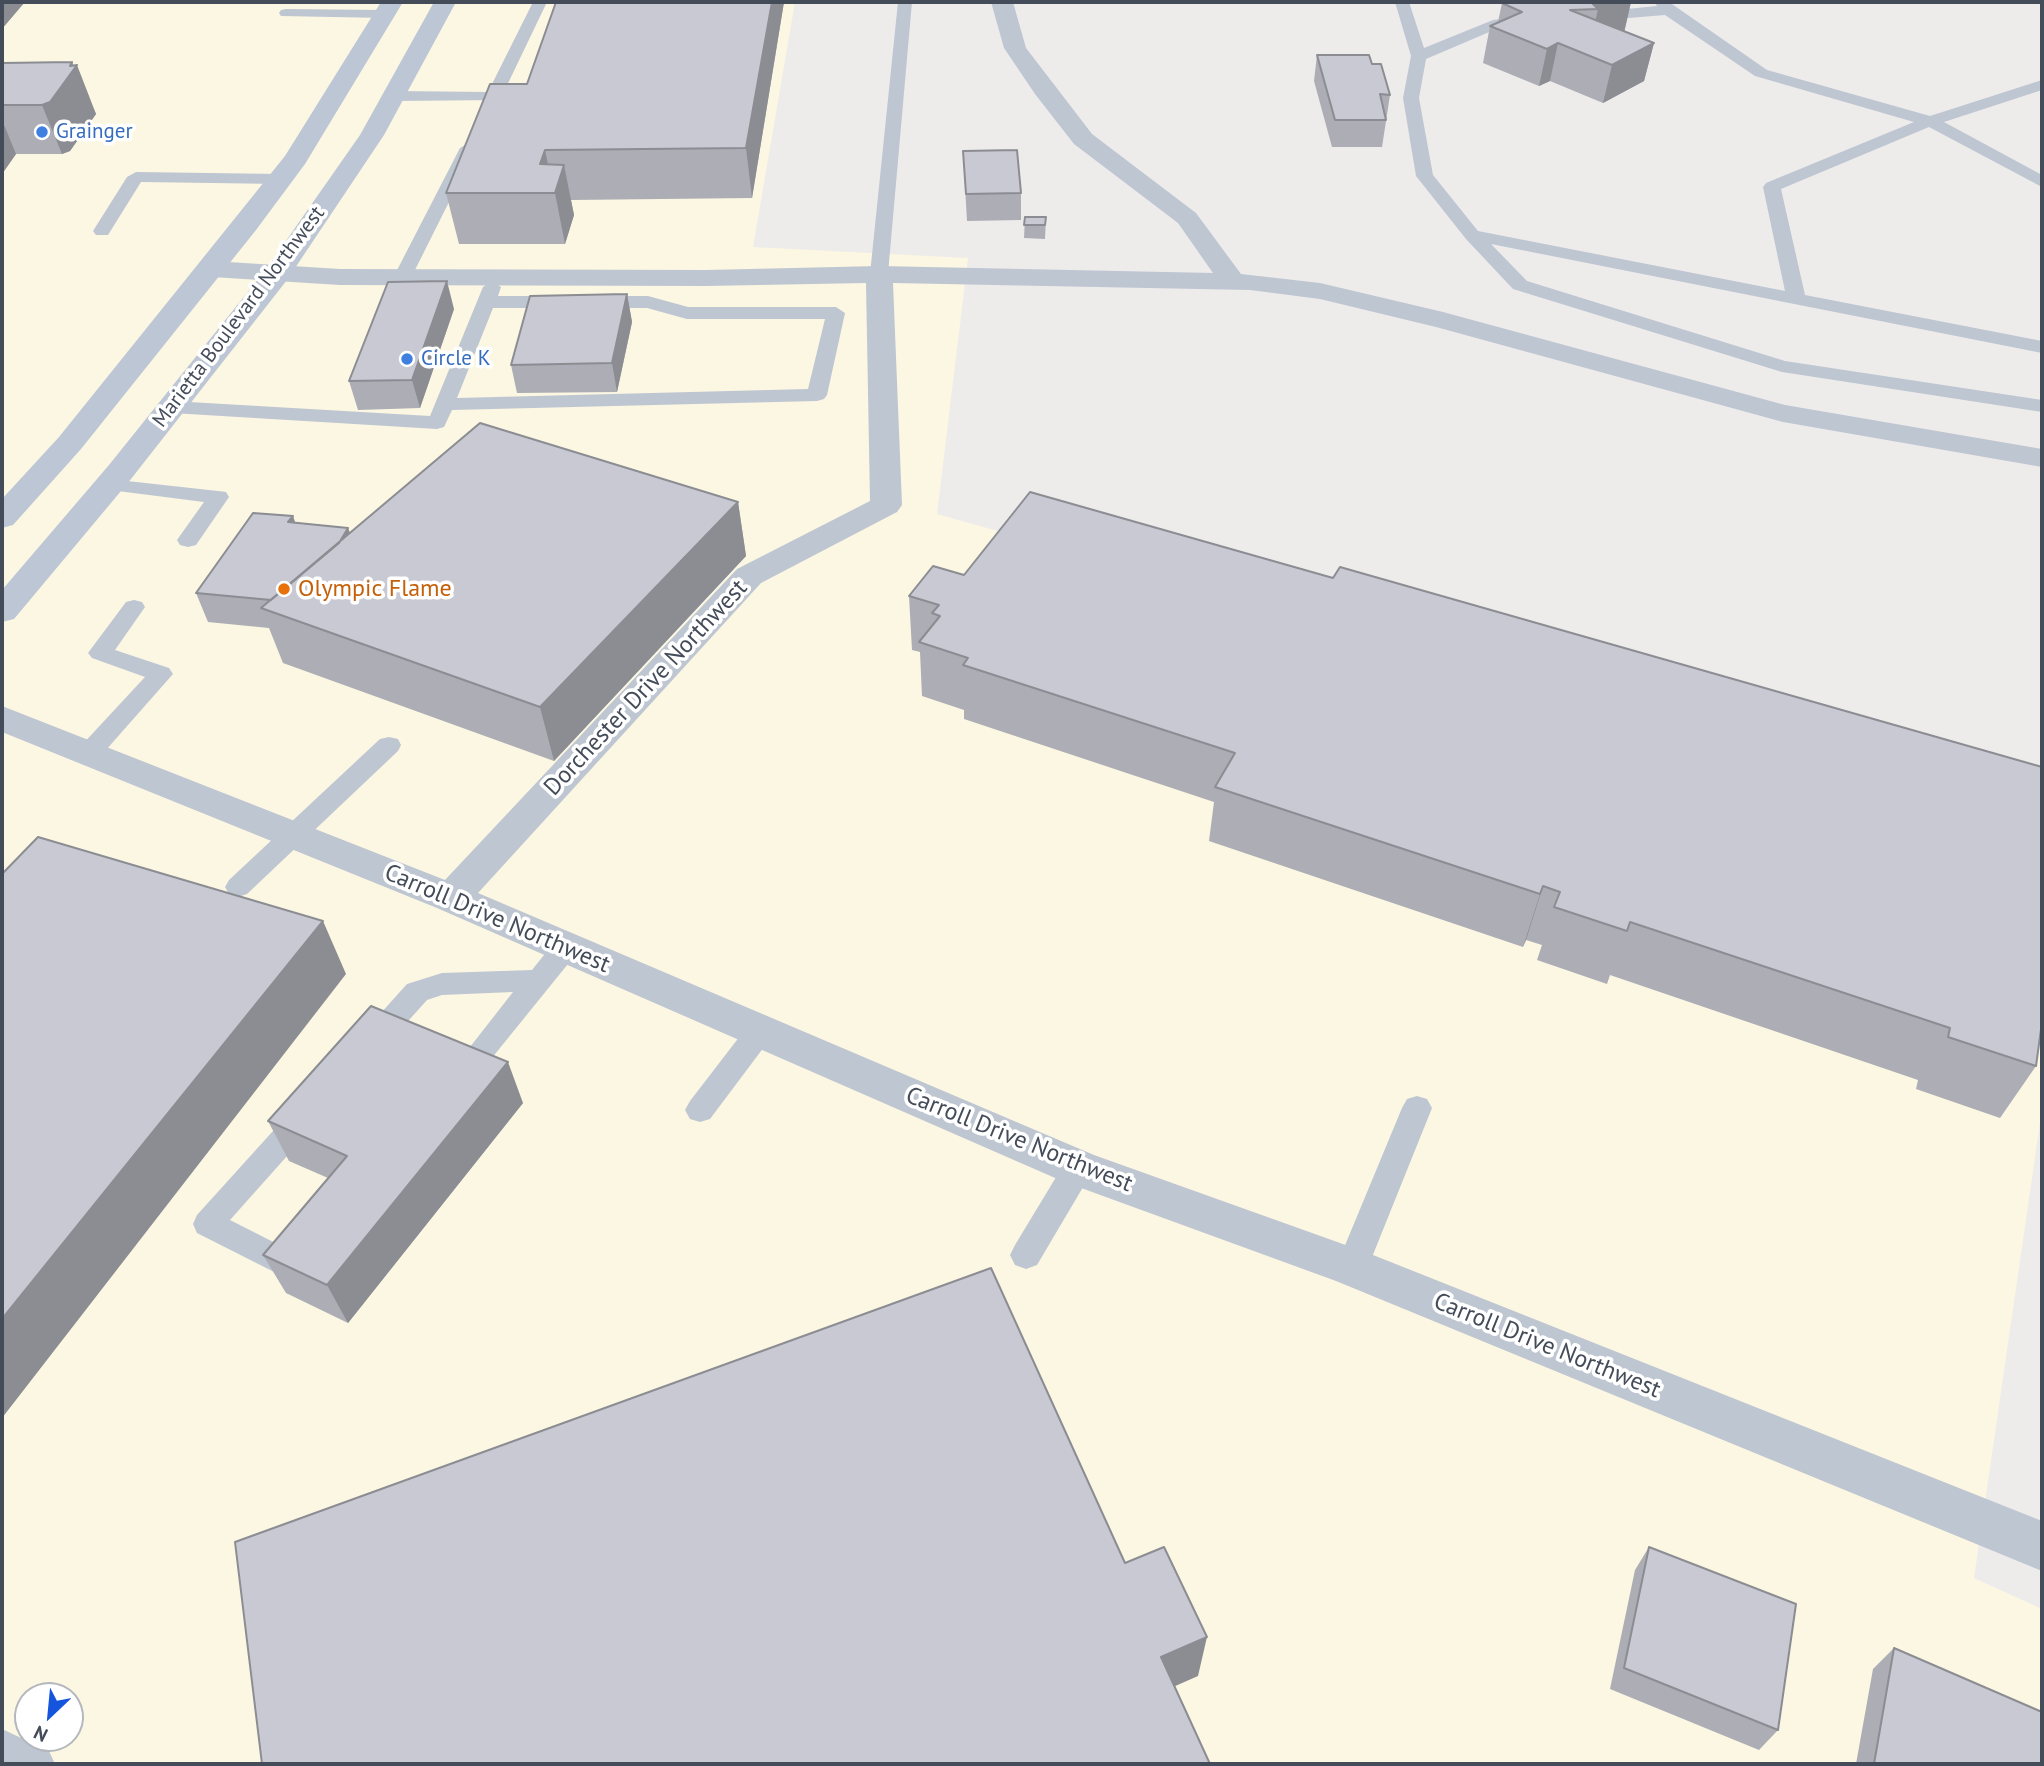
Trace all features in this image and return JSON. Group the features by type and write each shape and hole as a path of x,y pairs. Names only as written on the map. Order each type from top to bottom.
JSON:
{"main road":[{"name":"Marietta Boulevard Northwest","path":"2,611 109,485 277,274 372,135 445,2"},
{"path":"2,518 70,443 212,269 281,179 296,159 388,8"}],"street":[{"path":"1002,2 1015,48 1043,89 1083,139 1187,218 1233,282"},
{"path":"212,269 402,278 491,290 706,278 879,274 1233,282 1320,291 1431,317 1783,413 2042,457"},
{"name":"Dorchester Drive Northwest","path":"451,898 749,576 886,505 879,274"},
{"name":"Carroll Drive Northwest","path":"2,718 451,898 553,964 760,1031 1078,1168 1352,1267 2042,1546"}],"lane":[{"path":"485,115 540,2"},
{"path":"879,274 905,2"},
{"path":"1402,2 1419,56 1411,98 1425,176 1472,235 1520,285 1782,366 2042,406"},
{"path":"1577,17 1665,6 1761,73 1930,121 2042,182"},
{"path":"286,13 388,8"},
{"path":"1419,56 1499,23 1538,20"},
{"path":"1796,297 1772,187 1930,121 2042,85"},
{"path":"394,96 494,97"},
{"path":"402,278 474,136"},
{"path":"102,232 136,177 281,179"},
{"path":"1472,235 2042,347"},
{"path":"172,407 437,423 444,404 491,290 648,302 687,313 836,313 817,395 444,404"},
{"path":"109,485 218,497 188,540"},
{"path":"89,753 161,674 100,653 134,607"},
{"path":"237,887 389,746"},
{"path":"477,1056 553,964"},
{"path":"354,1062 417,992 442,984 553,964"},
{"path":"700,1110 760,1031"},
{"path":"284,1263 208,1224 317,1103"},
{"path":"1352,1267 1416,1108"},
{"path":"1026,1255 1078,1168"},
{"path":"2,1748 36,1764"}],"shaded area":[{"path":"2,2 795,2 753,247 968,258 937,514 2042,824 2042,1109 1974,1578 2042,1609 2042,1764 2,1764"}],"building":[{"path":"556,2 772,2 746,148 545,150 540,164 564,165 555,193 446,193 490,84 527,84"},
{"path":"1591,2 1598,9 1570,10 1654,43 1612,65 1558,43 1547,49 1490,26 1522,12 1502,3"},
{"path":"1317,55 1369,55 1372,64 1381,64 1390,95 1380,94 1386,120 1335,120"},
{"path":"72,62 70,66 77,65 50,102 42,105 2,105 2,63"},
{"path":"1017,150 1021,193 966,194 963,151"},
{"path":"1025,217 1046,217 1045,225 1024,225"},
{"path":"447,281 412,380 349,381 388,282"},
{"path":"627,294 612,363 511,365 530,296"},
{"path":"480,423 738,502 540,707 261,608"},
{"path":"1030,492 1333,578 1340,567 2042,767 2042,1022 2036,1066 1948,1037 1950,1028 1630,922 1627,931 1554,907 1560,892 1543,886 1540,894 1215,787 1235,753 963,665 968,658 919,642 940,616 932,613 939,605 909,596 933,566 964,575"},
{"path":"253,513 293,516 288,522 348,528 339,543 271,600 196,593"},
{"path":"38,837 323,921 2,1319 2,874"},
{"path":"371,1006 508,1062 327,1285 263,1255 347,1156 268,1121"},
{"path":"991,1268 1125,1563 1164,1547 1207,1637 1161,1657 1210,1764 262,1764 235,1542"},
{"path":"1649,1547 1796,1604 1778,1730 1624,1668"},
{"path":"1894,1648 2042,1712 2042,1764 1874,1764"}],"place":[{"name":"Grainger","path":"42,132"},
{"name":"Circle K","path":"407,359"},
{"name":"Olympic Flame","path":"284,589"}]}
